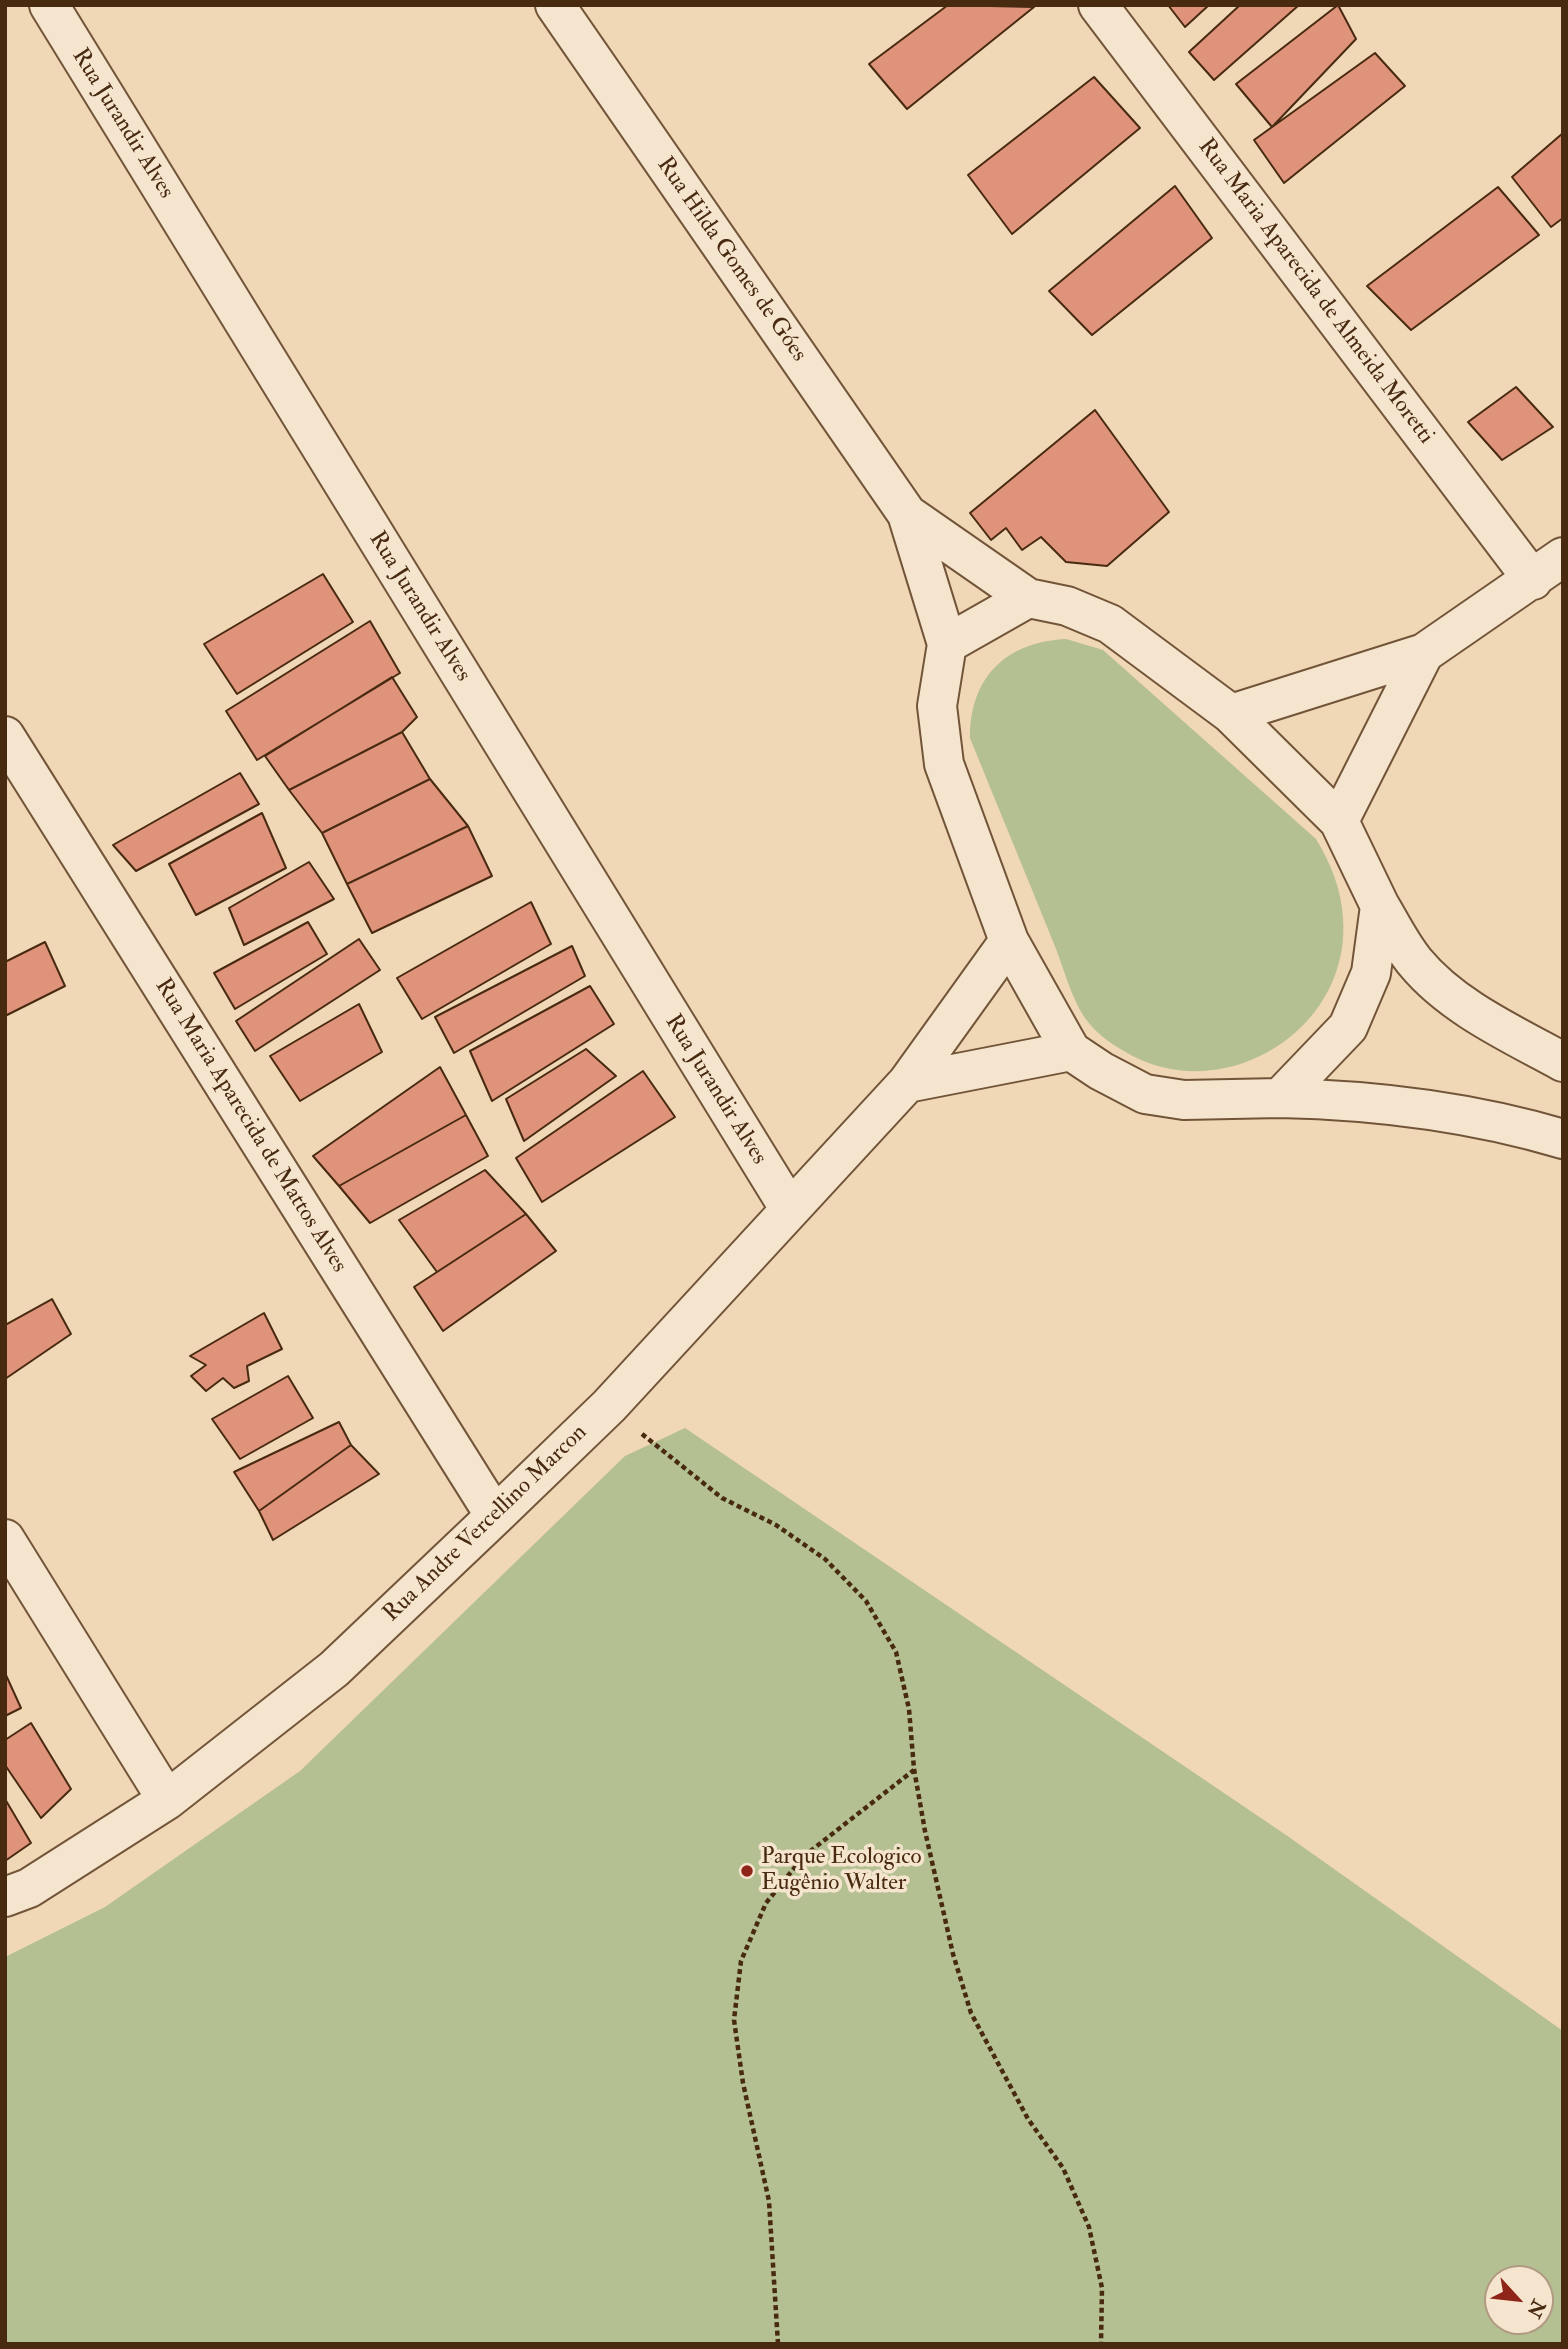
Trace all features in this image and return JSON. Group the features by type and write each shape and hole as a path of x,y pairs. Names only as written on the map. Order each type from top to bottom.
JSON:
{"street":[{"name":"Rua Jurandir Alves","path":"49,5 789,1208"},
{"name":"Rua Hilda Gomes de Góes","path":"555,5 907,514 947,644"},
{"name":"Rua Maria Aparecida de Almeida Moretti","path":"1098,5 1533,580"},
{"name":"Rua Hilda Gomes de Góes","path":"907,514 1028,598"},
{"path":"1231,714 1424,653 1563,557"},
{"path":"1563,1062 1468,1008 1436,982 1415,961 1380,906 1339,821 1231,714 1110,624 1067,606 1028,598 947,644 937,706 944,764 1009,941 1071,1051 1101,1072 1145,1094 1184,1100 1340,1100 1457,1115 1563,1139"},
{"path":"1339,821 1424,653"},
{"name":"Rua Maria Aparecida de Mattos Alves","path":"5,736 495,1516"},
{"path":"1280,1098 1348,1027 1371,973 1380,906"},
{"name":"Rua Andre Vercellino Marcon","path":"5,1897 29,1888 167,1800 334,1669 495,1516 610,1406 789,1208 907,1083 1009,941"},
{"path":"907,1083 1071,1051"},
{"path":"5,1539 167,1800"}],"path":[{"path":"610,1406 675,1463 722,1498 776,1525 825,1559 866,1601 896,1652 909,1709 914,1769 937,1891 971,2013 1028,2119 1063,2168 1089,2227 1102,2288 1101,2344"},
{"path":"778,2344 769,2201 743,2083 734,2020 741,1961 766,1903 804,1856 914,1769"}],"green space":[{"path":"1066,639 1103,650 1316,839 1331,867 1338,886 1343,918 1340,957 1328,991 1307,1021 1280,1045 1247,1061 1212,1070 1175,1070 1139,1059 1102,1037 1085,1018 1075,1000 970,738 977,697 996,667 1026,647"},
{"name":"Parque Ecologico Eugênio Walter","path":"685,1428 1286,1835 1563,2031 1563,2344 5,2344 5,1957 105,1907 300,1771 625,1456"}],"building":[{"path":"948,5 1034,7 907,109 869,64"},
{"path":"1168,5 1209,5 1185,27"},
{"path":"1240,5 1299,5 1214,80 1189,52"},
{"path":"1338,5 1356,39 1272,127 1236,84"},
{"path":"1375,53 1405,86 1284,183 1254,140"},
{"path":"1094,77 1140,128 1012,234 968,175"},
{"path":"1563,133 1563,218 1551,227 1512,177"},
{"path":"1175,186 1212,238 1092,335 1049,291"},
{"path":"1498,187 1539,235 1411,330 1367,286"},
{"path":"1516,387 1553,427 1502,460 1468,422"},
{"path":"1095,410 1169,512 1107,566 1066,562 1041,537 1022,550 1006,528 991,540 970,513"},
{"path":"323,574 353,622 237,694 204,644"},
{"path":"370,621 400,673 257,760 226,711"},
{"path":"392,677 417,717 402,732 289,790 265,756"},
{"path":"402,732 430,779 322,833 289,790"},
{"path":"240,773 259,804 136,871 113,845"},
{"path":"430,779 468,826 347,884 322,833"},
{"path":"262,813 286,868 196,915 169,864"},
{"path":"468,826 492,876 372,933 347,884"},
{"path":"309,862 334,899 244,945 229,908"},
{"path":"531,902 551,944 422,1019 397,978"},
{"path":"308,922 327,954 235,1009 214,973"},
{"path":"359,939 380,970 255,1051 236,1021"},
{"path":"45,942 65,986 5,1016 5,962"},
{"path":"572,946 585,976 454,1053 435,1017"},
{"path":"590,986 614,1024 492,1101 470,1051"},
{"path":"359,1004 382,1052 300,1101 270,1056"},
{"path":"586,1049 616,1076 524,1141 506,1099"},
{"path":"440,1067 466,1115 339,1186 313,1156"},
{"path":"643,1071 675,1117 542,1202 516,1158"},
{"path":"466,1115 488,1156 370,1223 339,1186"},
{"path":"485,1170 526,1214 437,1272 399,1220"},
{"path":"526,1214 556,1251 443,1331 414,1287"},
{"path":"52,1299 71,1334 5,1379 5,1325"},
{"path":"264,1313 282,1349 247,1366 249,1381 234,1388 223,1378 206,1391 191,1376 206,1365 190,1356"},
{"path":"288,1376 313,1418 240,1459 212,1419"},
{"path":"339,1422 351,1445 259,1511 234,1472"},
{"path":"351,1445 379,1474 273,1540 259,1511"},
{"path":"5,1673 21,1708 5,1716"},
{"path":"31,1723 71,1789 41,1818 5,1765 5,1740"},
{"path":"5,1799 31,1843 5,1861"}],"place":[{"name":"Parque Ecologico Eugênio Walter","path":"747,1871"}]}
